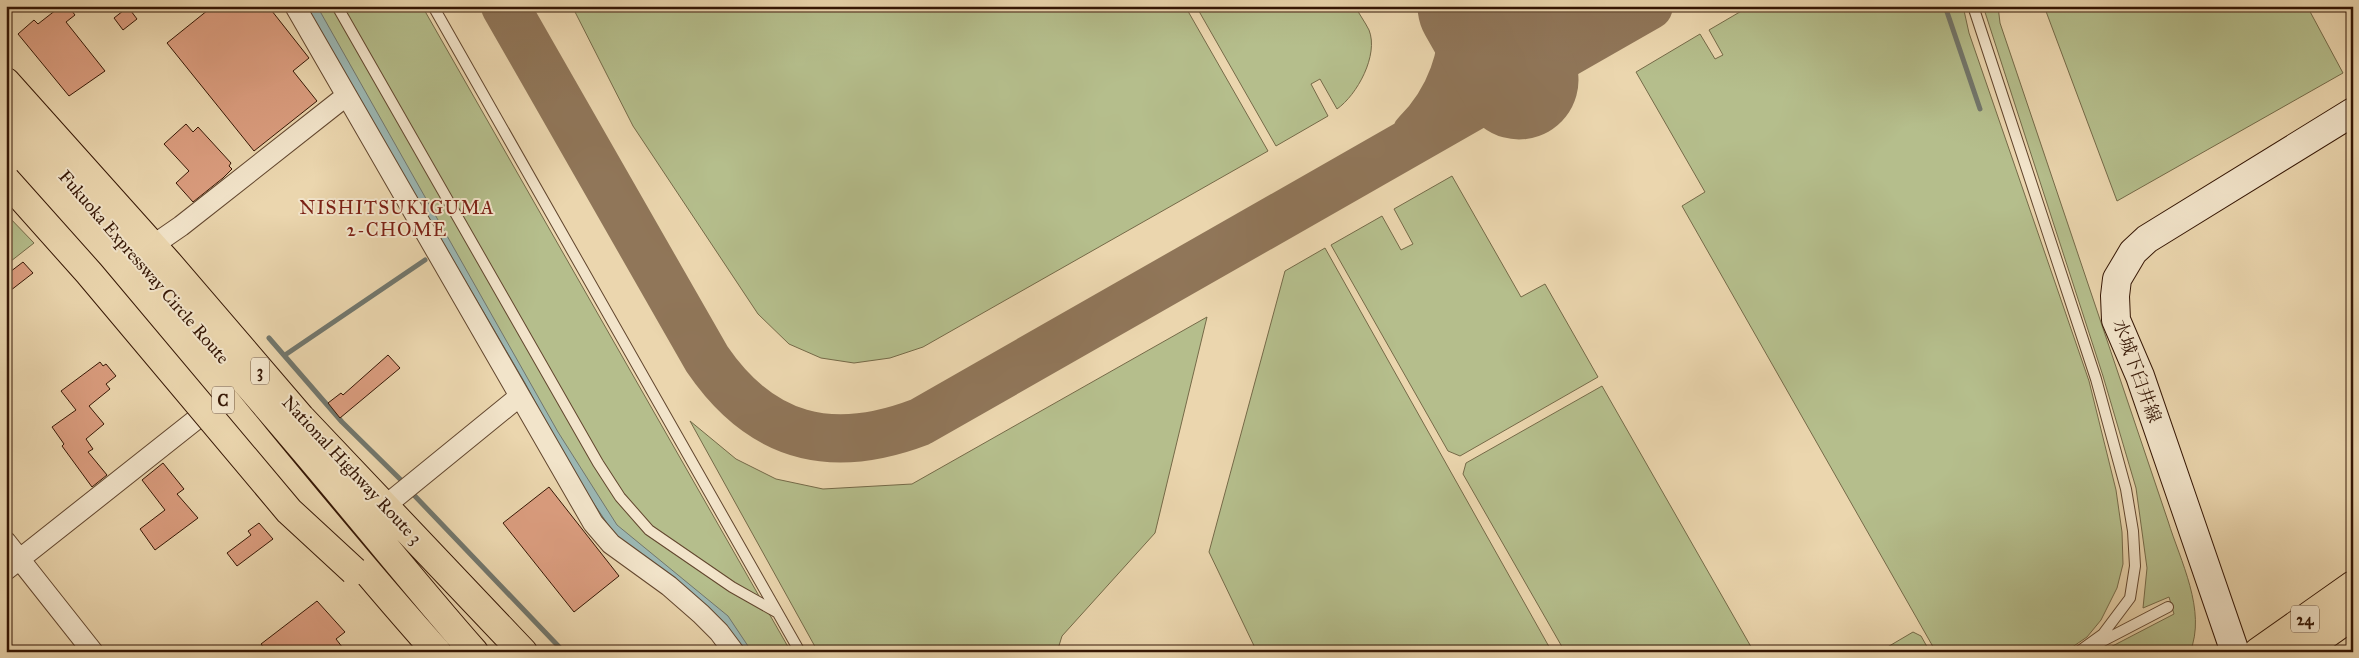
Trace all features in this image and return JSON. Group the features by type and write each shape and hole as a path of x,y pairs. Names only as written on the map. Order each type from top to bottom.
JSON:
{"main road":[{"name":"National Highway Route 3","path":"6,82 146,254 523,652"},
{"name":"水城下臼井線","path":"2235,652 2140,376 2116,320 2115,296 2118,278 2133,252 2147,239 2353,112"},
{"name":"Fukuoka Expressway Circle Route","path":"6,113 146,254 407,577 474,652"},
{"name":"Fukuoka Expressway Circle Route","path":"6,150 121,278 379,587 437,652"},
{"path":"6,176 198,418 318,539 415,652"},
{"path":"6,180 105,292 289,510 354,571 433,652"},
{"path":"146,254 382,513 504,652"},
{"name":"24","path":"2258,652 2353,586"},
{"name":"24","path":"2301,652 2352,617"}],"street":[{"path":"295,6 593,522 610,544 669,586 701,614 719,632 734,652"},
{"path":"146,254 346,96"},
{"path":"385,506 520,396"},
{"path":"13,565 198,418"},
{"path":"6,542 13,565 93,652"}],"lane":[{"path":"337,6 598,463 620,497 649,530 732,587 778,613"},
{"path":"433,6 800,652"},
{"path":"1973,6 2096,379 2129,506 2135,566 2130,598 2103,634 2078,652"},
{"path":"2083,652 2168,607"}],"green space":[{"path":"305,6 422,6 791,652 741,652 617,538 576,477 525,383"},
{"path":"572,6 1185,6 1268,151 923,347 890,358 854,363 821,358 789,344 758,314 633,126"},
{"path":"1196,6 1355,6 1369,30 1371,51 1369,62 1359,84 1345,103 1337,109 1320,79 1311,84 1328,116 1276,146"},
{"path":"1750,6 1963,6 1969,33 2089,381 2116,490 2122,532 2123,564 2117,588 2101,620 2087,637 2065,652 1936,652 1682,206 1705,192 1636,72 1700,34 1715,59 1723,55 1709,30"},
{"path":"1983,6 1998,6 2000,23 2185,569 2194,603 2194,636 2190,652 2101,652 2174,614 2169,597 2143,608 2147,568 2136,488 2103,376"},
{"path":"2044,6 2307,6 2343,73 2117,201"},
{"path":"1452,176 1521,297 1545,284 1598,377 1460,456 1448,451 1331,245 1382,216 1401,250 1413,244 1394,209"},
{"path":"6,214 34,243 6,265"},
{"path":"1325,248 1552,652 1257,652 1209,552 1285,271"},
{"path":"1207,317 1155,533 1062,636 1057,652 818,652 690,421 736,459 776,479 823,489 912,484"},
{"path":"1602,386 1754,652 1565,652 1463,474 1466,463"},
{"path":"1913,632 1921,636 1930,652 1879,652"}],"water":[{"path":"305,6 317,6 558,432 617,525 728,616 752,652 742,652 617,538 576,477 525,383"}],"building":[{"path":"61,6 68,6 75,15 66,22 105,71 69,96 18,34 34,20 38,24"},
{"path":"213,6 268,6 309,58 293,71 317,101 254,151 167,43"},
{"path":"128,7 137,19 123,30 114,18"},
{"path":"186,124 193,132 198,127 231,163 229,166 232,169 193,202 176,183 189,171 164,144"},
{"path":"23,262 33,273 6,294 6,275"},
{"path":"388,355 400,368 340,418 328,403 341,393 343,395"},
{"path":"100,362 103,366 106,364 116,376 106,384 110,389 89,406 104,424 86,439 93,449 88,452 107,475 92,487 62,446 64,444 52,427 76,410 61,391"},
{"path":"163,463 184,489 177,494 198,518 155,550 140,529 165,510 142,480"},
{"path":"549,487 619,576 574,612 503,523"},
{"path":"259,523 273,539 237,566 227,553 251,535 248,531"},
{"path":"317,601 345,632 336,639 346,652 267,652 261,644"}],"waterway":[{"path":"1945,6 1980,109"},
{"path":"285,355 425,260"},
{"path":"269,338 342,422 401,480"},
{"path":"412,493 564,652"}],"taxiway":[{"path":"505,6 707,359 728,386 751,407 775,423 800,433 828,438 857,438 888,432 920,422 1649,6"},
{"path":"1416,134 1438,107 1453,76 1462,42 1463,6"},
{"path":"1509,6 1551,19 1565,21 1594,21 1623,16"}],"runway":[{"path":"1477,6 1519,80"}],"district":[{"name":"NISHITSUKIGUMA 2-CHOME","path":"397,218"}]}
